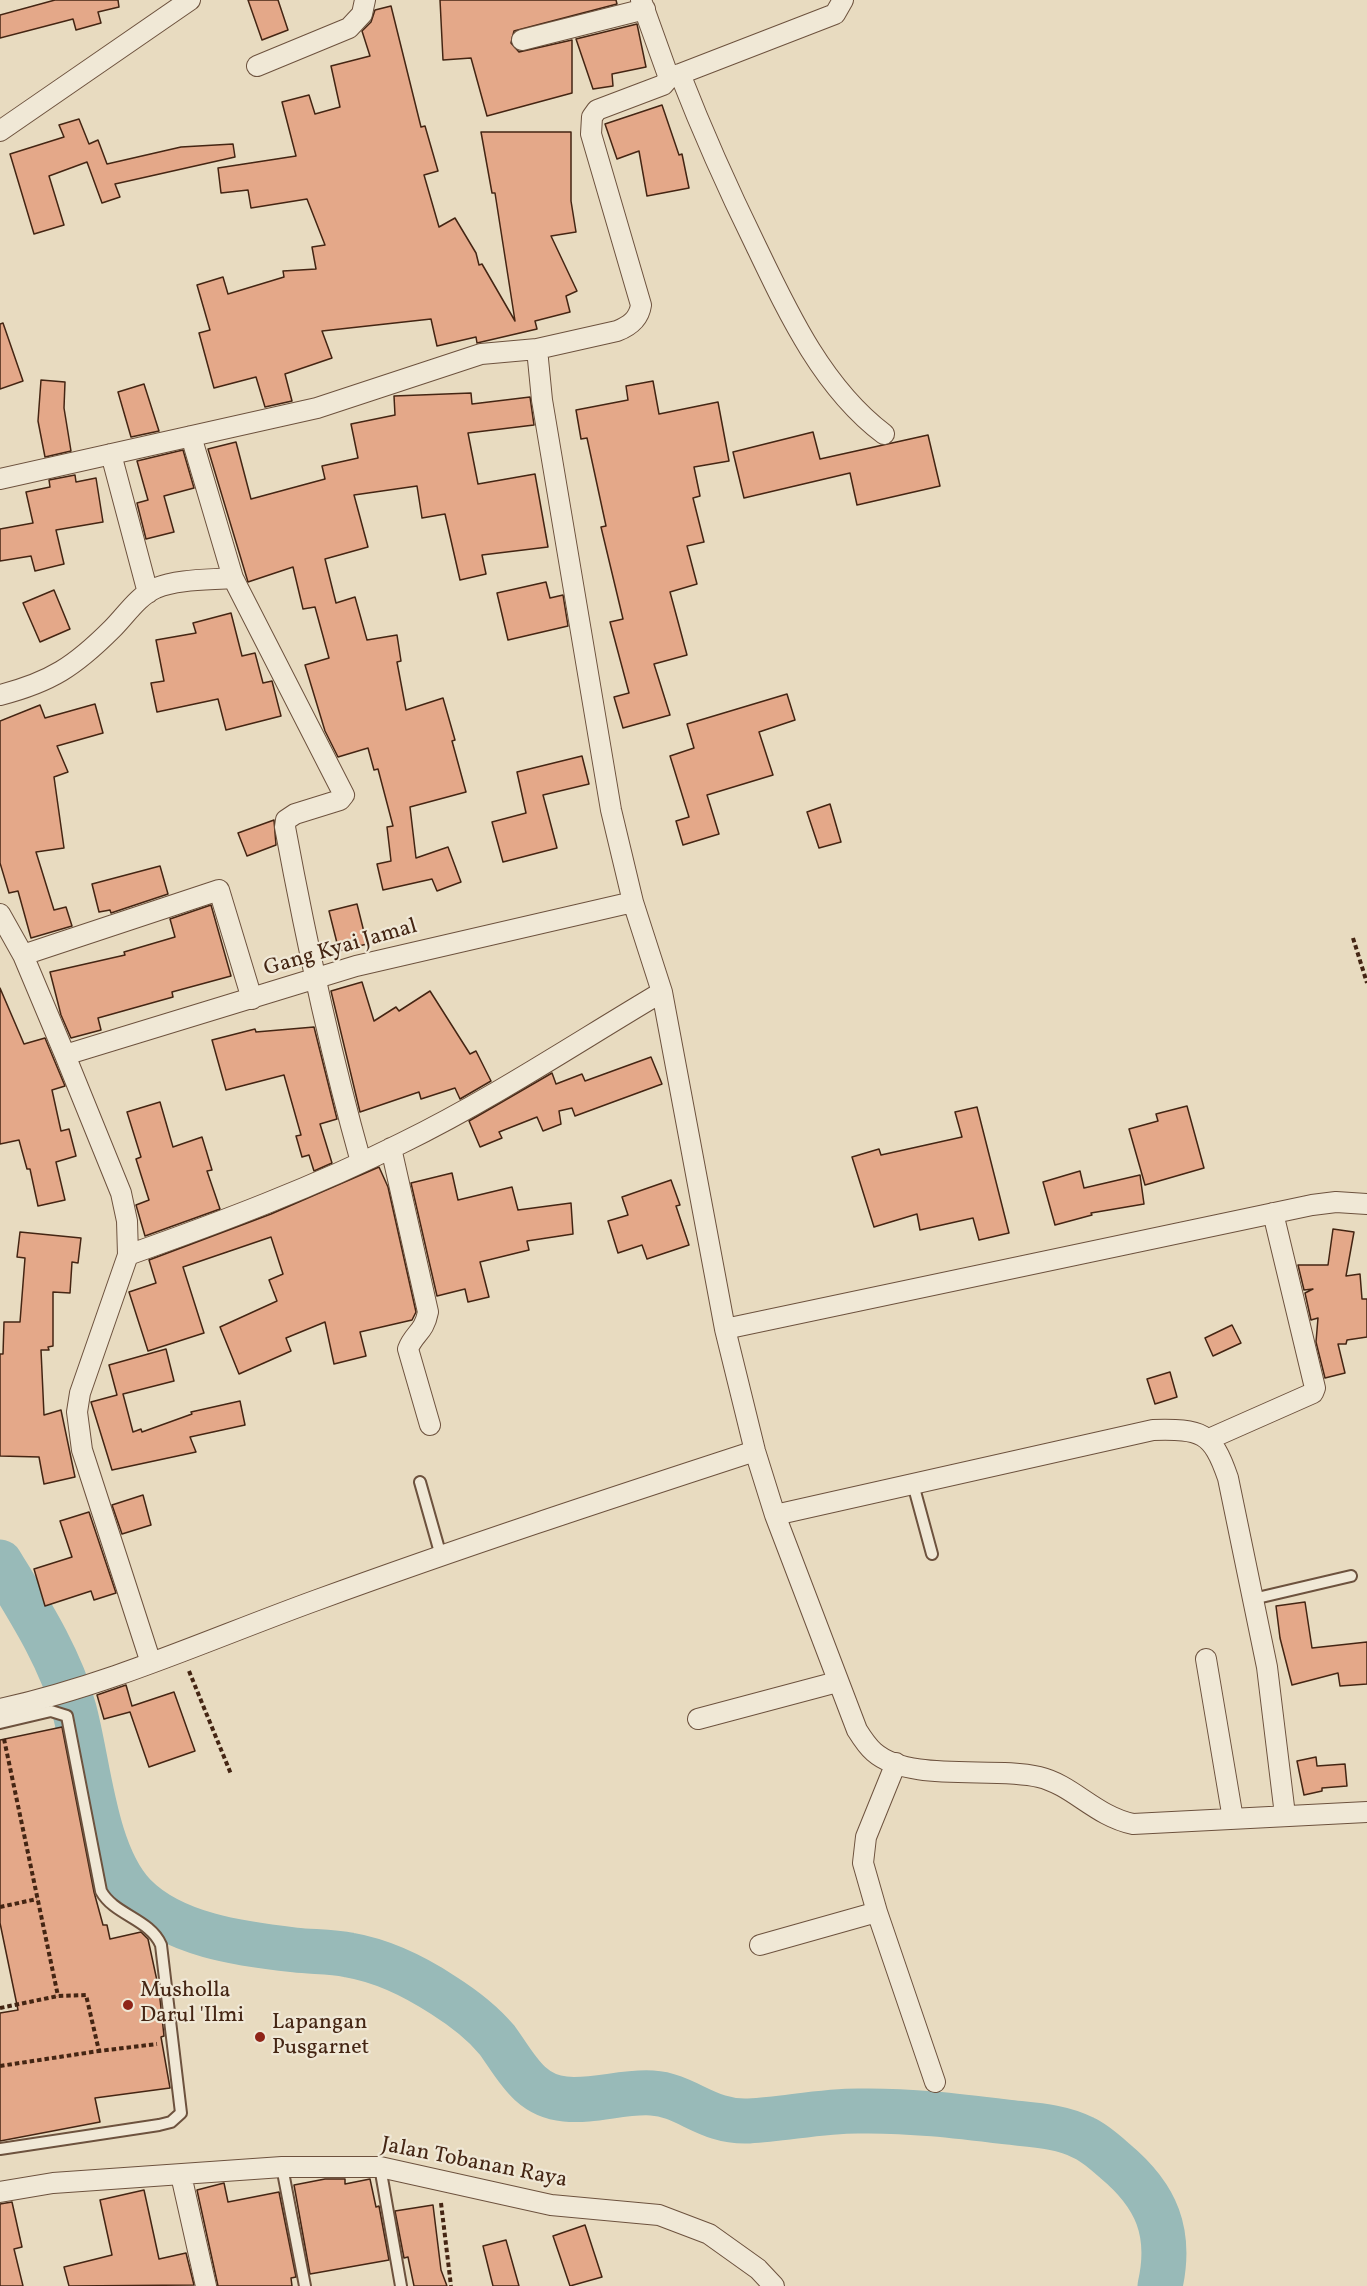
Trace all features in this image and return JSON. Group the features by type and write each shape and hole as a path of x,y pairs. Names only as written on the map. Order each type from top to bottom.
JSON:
{"street":[{"path":"0,131 190,0"},
{"path":"258,66 349,28 362,14 365,0"},
{"path":"0,479 316,408 481,354 537,349 627,327 639,314 640,305 591,134 592,117 603,106 663,85 675,76 835,14 843,0"},
{"path":"522,40 643,5 714,160 794,325 837,386 884,434"},
{"path":"537,349 542,400 611,810 633,902 662,992 725,1329 754,1451 775,1515 856,1730 874,1753 896,1763 933,1771 1041,1778 1097,1812 1133,1824 1367,1812"},
{"path":"191,436 233,578 344,795 340,800 295,814 286,820 285,827 315,980 339,1083 362,1162"},
{"path":"111,454 148,593"},
{"path":"0,695 35,686 67,668 87,653 148,593 168,585 233,578"},
{"path":"23,955 219,890 252,999"},
{"name":"Gang Kyai Jamal","path":"65,1055 356,966 633,902"},
{"path":"0,914 23,955 65,1055 121,1194 127,1221 128,1255 80,1393 76,1412 82,1450 151,1663"},
{"path":"128,1255 209,1227 391,1148 454,1116 662,992"},
{"path":"391,1148 428,1312 425,1327 411,1341 408,1349 430,1425"},
{"path":"725,1329 1273,1213 1336,1202 1367,1204"},
{"path":"1209,1439 1313,1394 1315,1388 1273,1213"},
{"path":"775,1515 1153,1430 1188,1431 1209,1439 1220,1452 1228,1478 1267,1667 1285,1815"},
{"path":"0,1719 50,1698 100,1683 180,1651 441,1556 754,1451"},
{"path":"1206,1659 1233,1819"},
{"path":"698,1719 837,1682"},
{"path":"896,1763 866,1837 863,1854 877,1912 935,2082"},
{"path":"760,1945 877,1912"},
{"name":"Jalan Tobanan Raya","path":"0,2192 53,2183 282,2167 380,2167 438,2178 551,2205 659,2216 686,2224 709,2234 733,2250 758,2268 774,2286"},
{"path":"181,2175 206,2286"}],"lane":[{"path":"420,1482 441,1556"},
{"path":"913,1484 932,1554"},
{"path":"1253,1599 1351,1576"},
{"path":"0,1719 51,1711 67,1716 101,1891 106,1900 159,1938 181,2113 171,2122 0,2149"},
{"path":"282,2167 305,2286"},
{"path":"380,2167 401,2286"}],"path":[{"path":"1353,938 1367,983"},
{"path":"180,1651 231,1774"},
{"path":"0,1719 37,1899 48,1939 58,1996"},
{"path":"0,1906 37,1899"},
{"path":"0,2008 58,1996 86,1995 99,2051"},
{"path":"0,2066 171,2042"},
{"path":"438,2178 451,2286"}],"building":[{"path":"55,0 118,0 119,7 98,12 101,23 76,30 73,19 0,38 0,15"},
{"path":"248,0 278,0 288,30 262,40"},
{"path":"440,0 616,0 617,4 514,31 511,43 519,52 572,40 572,93 487,116 471,58 443,60"},
{"path":"391,6 421,127 425,126 438,171 424,175 439,227 455,218 476,253 479,265 482,264 515,321 495,193 492,193 481,132 571,132 571,201 576,232 551,236 577,291 566,296 570,312 535,321 537,329 477,343 476,337 437,346 431,319 322,331 332,358 285,374 292,401 265,407 256,377 214,388 199,333 210,330 197,285 223,277 228,294 284,277 283,271 316,269 312,247 325,245 307,199 251,208 248,190 221,193 218,168 296,156 282,102 309,95 315,114 340,107 331,66 370,56 362,31 371,22 375,10"},
{"path":"637,24 646,67 612,74 613,86 593,89 576,39"},
{"path":"662,105 679,155 682,154 689,188 647,196 639,151 617,159 605,124"},
{"path":"79,119 89,144 98,140 107,164 181,147 233,144 235,157 115,184 120,197 102,203 87,162 49,176 64,225 34,234 10,154 64,137 59,125"},
{"path":"3,323 23,381 0,389 0,324"},
{"path":"41,380 65,382 64,408 71,451 45,457 38,421"},
{"path":"653,381 659,414 718,402 729,461 694,467 700,496 693,498 704,542 687,546 697,584 670,592 687,655 654,664 670,715 623,728 614,697 629,693 610,622 623,619 601,527 606,526 587,438 581,439 576,410 628,400 626,386"},
{"path":"144,384 159,431 131,437 118,392"},
{"path":"471,393 472,404 530,397 534,425 468,433 478,484 535,474 548,547 482,555 486,574 460,580 445,514 422,518 417,486 354,495 368,547 325,559 336,603 355,597 367,640 397,635 401,661 397,662 406,710 443,698 466,792 410,807 416,858 448,847 461,882 437,891 432,879 383,890 377,864 391,861 387,827 393,826 378,769 374,770 368,748 338,757 325,731 305,665 329,658 315,607 303,609 293,567 248,582 208,449 236,442 251,499 325,479 322,466 358,458 351,424 395,415 394,396"},
{"path":"813,432 820,459 928,435 940,486 857,505 850,473 744,498 733,452"},
{"path":"183,450 194,488 164,496 174,532 146,539 137,503 148,500 137,461"},
{"path":"75,475 76,482 96,478 103,522 56,530 64,564 35,571 31,556 0,561 0,529 33,523 26,492 50,487 49,480"},
{"path":"546,582 550,598 563,595 568,626 508,640 497,593"},
{"path":"54,590 70,629 40,642 23,603"},
{"path":"231,613 242,656 255,653 263,683 272,681 281,716 226,730 218,699 157,712 151,683 164,681 156,640 196,633 193,623"},
{"path":"787,694 795,720 759,732 773,775 707,795 719,834 683,845 676,821 689,817 670,756 694,748 687,724"},
{"path":"95,704 103,733 57,746 68,772 54,777 64,848 36,852 54,910 66,907 72,926 31,938 18,891 9,893 0,863 0,721 40,705 45,718"},
{"path":"582,756 589,784 543,795 557,848 503,862 492,822 526,813 517,772"},
{"path":"830,804 841,842 819,848 807,812"},
{"path":"274,820 276,845 247,856 238,833"},
{"path":"160,866 168,894 111,913 110,910 99,912 92,884"},
{"path":"357,904 367,944 339,951 329,911"},
{"path":"211,905 231,976 172,992 173,997 98,1018 101,1030 71,1038 61,1015 50,972 125,955 124,952 175,937 170,919"},
{"path":"362,982 374,1021 396,1007 399,1011 430,991 470,1054 476,1051 491,1081 460,1099 455,1088 421,1099 419,1092 360,1112 331,991"},
{"path":"0,988 24,1044 45,1038 65,1086 52,1090 61,1131 69,1129 76,1156 56,1162 65,1200 38,1206 30,1169 27,1169 19,1140 0,1144"},
{"path":"314,1027 337,1119 320,1124 332,1163 314,1171 309,1155 302,1157 296,1136 301,1135 284,1075 226,1090 212,1040 255,1029 256,1032"},
{"path":"651,1057 662,1084 575,1116 572,1108 559,1111 561,1124 543,1131 537,1117 499,1132 502,1138 480,1147 469,1121 552,1073 556,1084 582,1074 585,1081"},
{"path":"160,1102 173,1147 202,1137 212,1170 207,1171 220,1209 145,1236 136,1205 149,1200 136,1159 141,1157 127,1112"},
{"path":"1187,1106 1204,1168 1145,1185 1129,1129 1158,1121 1156,1114"},
{"path":"977,1107 1009,1233 979,1240 973,1218 920,1230 917,1214 874,1227 852,1157 879,1149 881,1155 962,1137 955,1112"},
{"path":"379,1167 388,1187 416,1312 412,1320 360,1332 366,1356 334,1364 325,1322 286,1338 291,1351 239,1374 220,1327 277,1301 269,1280 283,1274 271,1237 183,1267 204,1333 148,1351 129,1292 156,1283 149,1260 271,1214"},
{"path":"1080,1171 1084,1188 1140,1175 1144,1204 1091,1213 1092,1215 1055,1225 1043,1182"},
{"path":"452,1173 458,1200 512,1187 518,1210 571,1203 573,1234 527,1241 529,1250 480,1262 489,1297 468,1302 465,1289 437,1296 411,1183"},
{"path":"671,1180 680,1205 676,1206 689,1245 647,1259 642,1245 618,1253 608,1221 628,1215 622,1197"},
{"path":"1333,1229 1354,1232 1346,1276 1360,1274 1362,1299 1367,1299 1367,1337 1347,1340 1346,1344 1338,1344 1345,1373 1325,1378 1316,1342 1318,1318 1311,1320 1305,1293 1313,1289 1304,1290 1298,1265 1328,1265"},
{"path":"20,1232 81,1238 78,1263 72,1262 70,1293 53,1292 53,1346 48,1347 49,1350 41,1350 44,1415 61,1410 75,1477 44,1484 39,1457 0,1456 0,1354 3,1354 4,1322 20,1322 25,1258 17,1257"},
{"path":"1232,1325 1241,1343 1213,1356 1205,1338"},
{"path":"166,1349 174,1381 123,1394 133,1432 141,1429 142,1432 192,1414 191,1412 240,1401 245,1425 190,1437 196,1452 112,1470 91,1402 117,1395 109,1365"},
{"path":"1170,1372 1177,1397 1155,1404 1147,1379"},
{"path":"143,1495 151,1525 122,1534 112,1505"},
{"path":"89,1512 116,1593 94,1600 91,1591 45,1606 34,1569 72,1557 60,1521"},
{"path":"1305,1602 1312,1648 1367,1642 1367,1684 1340,1686 1338,1673 1292,1685 1280,1638 1276,1606"},
{"path":"126,1685 132,1706 174,1692 195,1751 149,1767 130,1712 104,1719 97,1695"},
{"path":"62,1727 94,1892 103,1925 107,1925 110,1939 141,1932 148,1939 159,1990 164,2036 161,2037 170,2088 95,2098 100,2122 0,2141 0,2013 18,2010 0,1923 0,1740"},
{"path":"1316,1757 1317,1766 1345,1764 1347,1786 1322,1788 1322,1791 1304,1795 1297,1761"},
{"path":"325,2179 345,2179 345,2184 370,2179 376,2207 379,2206 389,2260 310,2274 294,2185"},
{"path":"224,2183 228,2202 279,2192 296,2277 291,2278 292,2286 218,2286 197,2190"},
{"path":"144,2190 159,2259 186,2253 194,2285 69,2286 64,2267 112,2255 100,2200"},
{"path":"12,2202 22,2247 14,2249 23,2286 0,2286 0,2204"},
{"path":"433,2205 441,2270 447,2286 414,2286 408,2257 404,2258 395,2211"},
{"path":"585,2225 602,2277 570,2286 553,2236"},
{"path":"506,2240 519,2286 493,2286 483,2246"}],"waterway":[{"path":"0,1562 42,1633 68,1690 101,1832 110,1856 134,1895 150,1909 188,1928 231,1941 274,1948 343,1954 374,1961 398,1970 432,1988 472,2015 497,2040 525,2078 533,2086 553,2097 576,2100 652,2093 676,2098 709,2114 734,2120 763,2120 844,2111 895,2111 1037,2125 1075,2134 1100,2148 1115,2161 1129,2174 1151,2202 1158,2217 1164,2249 1160,2286"}],"place":[{"name":"Musholla Darul 'Ilmi","path":"128,2005"},
{"name":"Lapangan Pusgarnet","path":"260,2037"}]}
